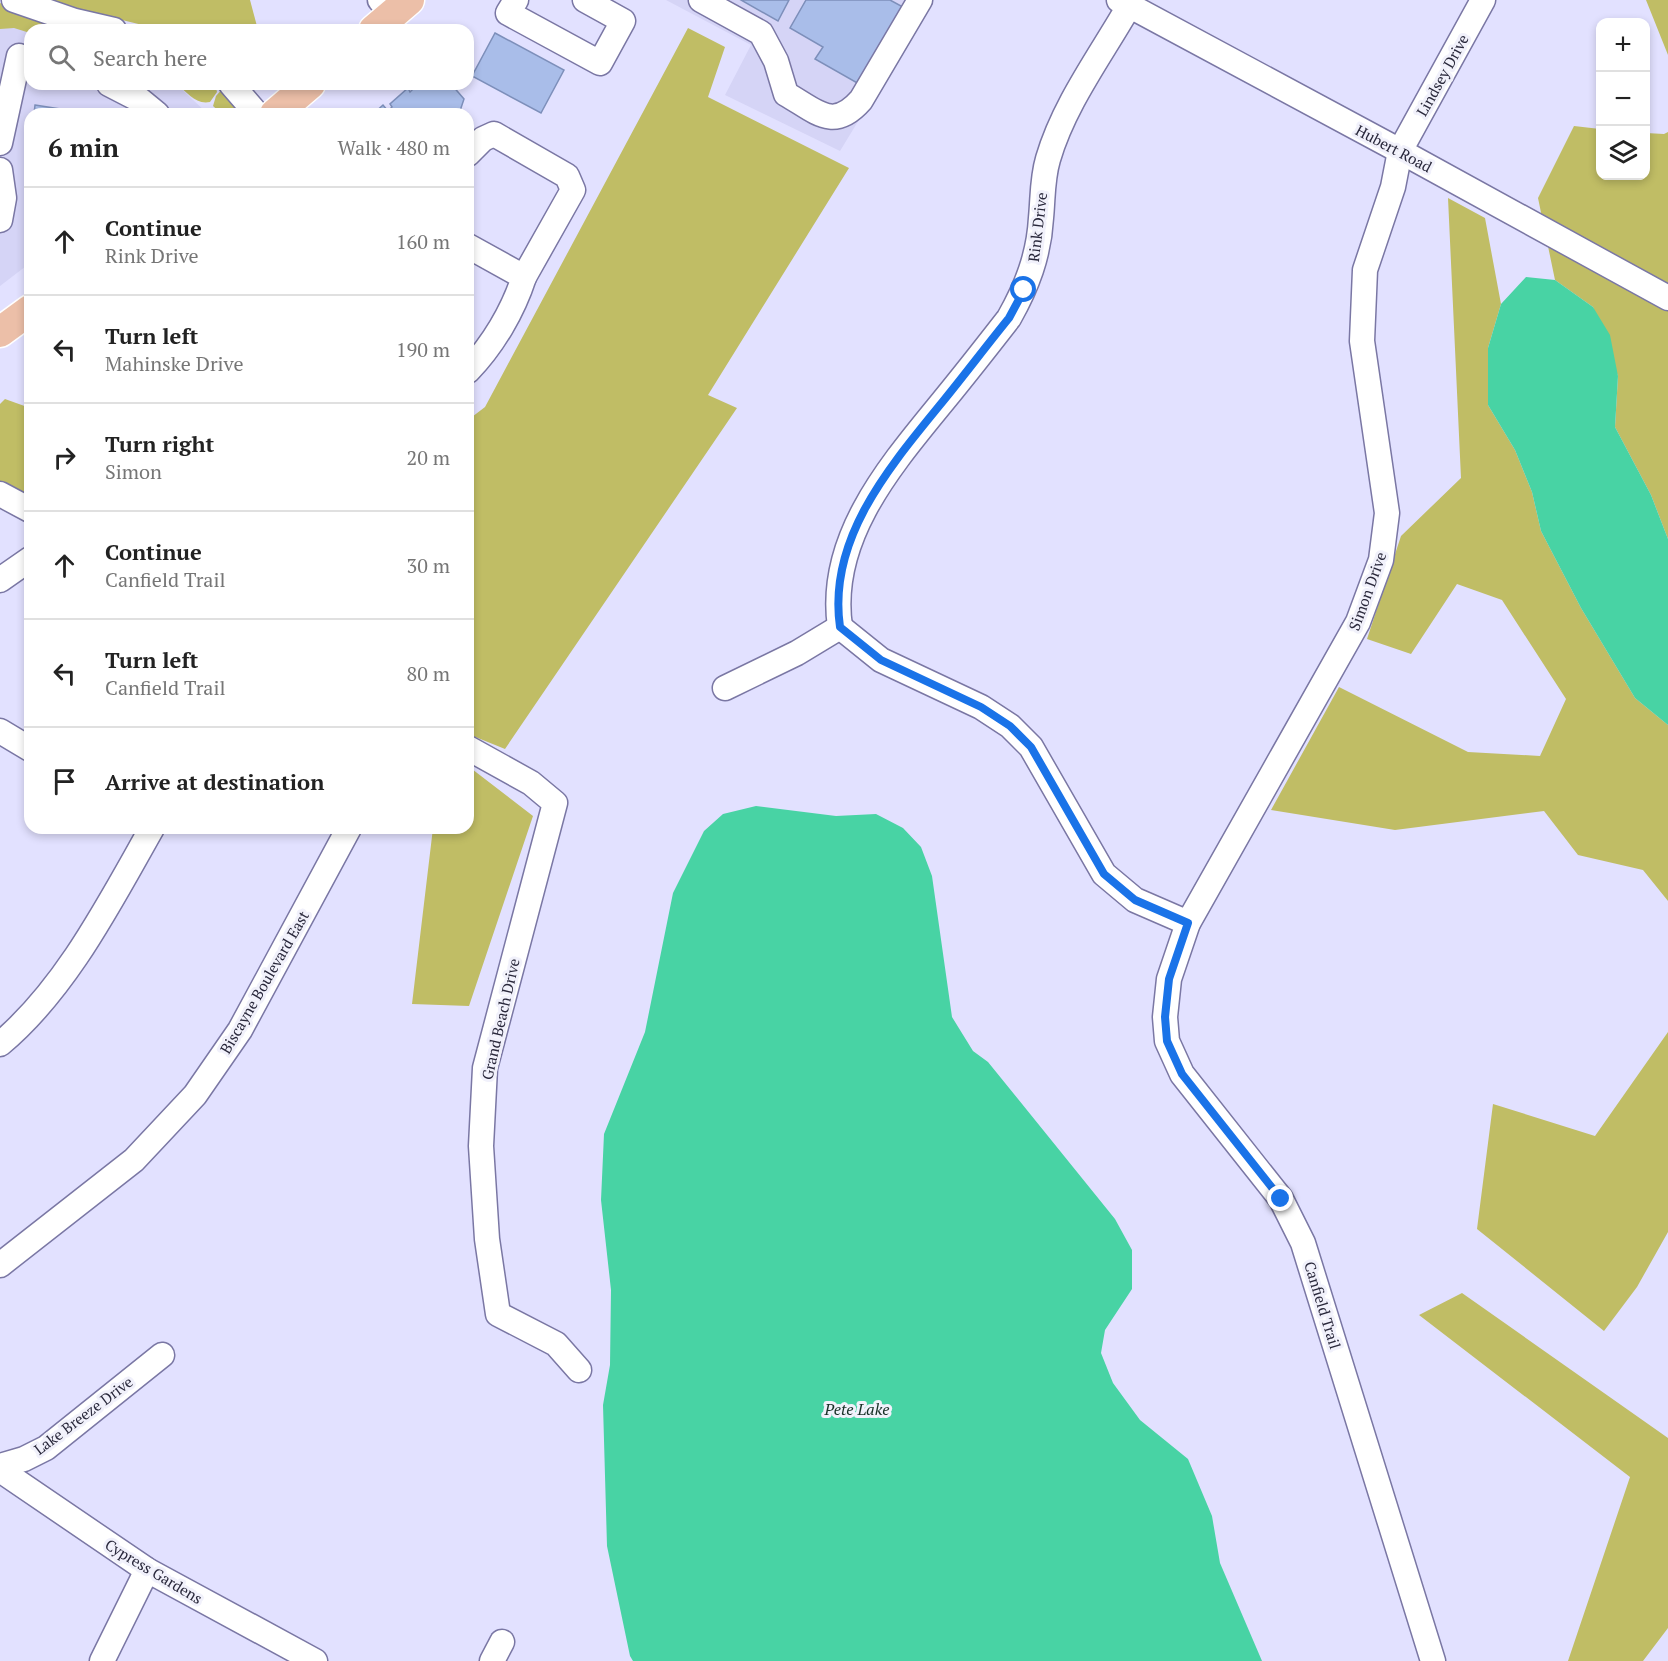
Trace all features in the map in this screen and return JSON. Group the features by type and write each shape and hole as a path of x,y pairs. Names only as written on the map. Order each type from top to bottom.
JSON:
{"main road":[{"path":"282,108 303,90"},
{"path":"0,333 24,315"}],"street":[{"path":"14,0 88,24"},
{"path":"516,0 508,13 600,63 623,21 585,0"},
{"path":"701,0 761,33 776,61 786,94 826,117 837,119 850,113 861,100 917,1"},
{"name":"Lindsey Drive","path":"1400,151 1483,0"},
{"name":"Hubert Road","path":"1124,3 1668,298"},
{"name":"Rink Drive","path":"840,627 837,602 842,565 858,520 882,480 1009,318 1024,290 1036,257 1043,183 1053,143 1068,109 1124,3"},
{"path":"0,143 16,55"},
{"path":"121,90 150,108"},
{"path":"236,90 252,108"},
{"path":"474,148 483,139 494,134 567,176 573,190 524,277 517,298 484,354 474,365"},
{"name":"Simon Drive","path":"1169,979 1188,923 1358,622 1381,560 1387,513 1362,341 1361,300 1365,270 1393,187 1400,151"},
{"path":"0,170 4,198 0,220"},
{"path":"474,249 524,277"},
{"path":"0,494 24,507"},
{"path":"0,580 24,563"},
{"path":"725,688 797,653 840,627 881,660 981,707 1010,726 1031,747 1104,874 1135,900 1188,923"},
{"path":"0,732 24,746"},
{"name":"Grand Beach Drive","path":"474,751 531,783 555,803 485,1068 481,1146 488,1239 498,1314 556,1344 579,1370"},
{"path":"0,1044 16,1031 85,946 149,834"},
{"name":"Biscayne Boulevard East","path":"0,1265 134,1160 195,1095 240,1030 347,834"},
{"name":"Canfield Trail","path":"1169,979 1165,1017 1167,1041 1182,1074 1281,1199 1303,1243 1433,1661"},
{"name":"Lake Breeze Drive","path":"0,1468 46,1448 162,1354"},
{"name":"Cypress Gardens","path":"0,1468 147,1570 304,1658"},
{"path":"102,1661 147,1570"}],"shaded area":[{"path":"40,0 250,0 256,24 138,24"},
{"path":"666,0 932,0 840,151 725,95 751,45"},
{"path":"1646,0 1668,0 1668,55"},
{"path":"0,3 57,24 24,24 24,31 14,28 0,29"},
{"path":"0,12 24,26 24,90 182,90 202,108 24,108 24,268 0,286"},
{"path":"688,28 725,47 708,97 849,168 708,395 737,408 505,749 474,736 474,415 485,407"},
{"path":"183,90 216,90 217,92 210,102 200,102"},
{"path":"221,90 225,90 235,101 234,108 215,108 213,106 216,96"},
{"path":"1574,126 1596,129 1596,180 1650,180 1650,133 1668,132 1668,539 1651,495 1615,427 1618,376 1593,307 1555,280 1538,198"},
{"path":"1448,198 1485,218 1501,304 1488,348 1488,405 1515,450 1532,492 1541,531 1581,608 1635,698 1668,725 1668,901 1643,870 1578,855 1544,811 1395,830 1271,810 1339,687 1468,752 1540,756 1566,699 1502,600 1457,584 1411,654 1367,639 1401,536 1461,478"},
{"path":"5,399 24,406 24,500 0,484 0,404"},
{"path":"474,771 533,816 469,1006 412,1004 432,834 474,834"},
{"path":"1668,1032 1668,1232 1637,1287 1604,1331 1477,1229 1493,1104 1595,1136"},
{"path":"1462,1293 1668,1438 1668,1628 1643,1661 1568,1661 1630,1477 1419,1315"}],"water":[{"path":"1526,277 1555,280 1593,307 1610,335 1618,376 1615,427 1651,495 1668,539 1668,725 1635,698 1581,608 1541,531 1532,492 1515,450 1488,405 1488,348 1501,304"},
{"name":"Pete Lake","path":"756,806 836,816 876,814 903,828 921,847 932,876 952,1017 973,1051 988,1062 1115,1219 1132,1250 1132,1289 1105,1330 1101,1353 1113,1383 1140,1420 1188,1459 1212,1516 1220,1563 1262,1661 633,1661 630,1656 607,1546 603,1405 610,1365 611,1290 601,1200 604,1134 645,1032 673,893 704,831 723,814"}],"building":[{"path":"741,0 789,0 778,21"},
{"path":"806,0 890,0 903,7 859,84 815,59 823,47 790,28"},
{"path":"495,33 564,70 541,113 474,77 474,72"},
{"path":"406,90 410,92 412,90 456,90 464,99 461,108 391,108 390,104"},
{"path":"35,105 54,108 35,108"}],"route":[{"path":"1024,290 1009,318 910,441 882,480 858,520 842,565 837,602 840,627 881,660 981,707 1010,726 1031,747 1104,874 1135,900 1188,923 1169,979 1165,1017 1167,1041 1182,1074 1281,1199"}]}
